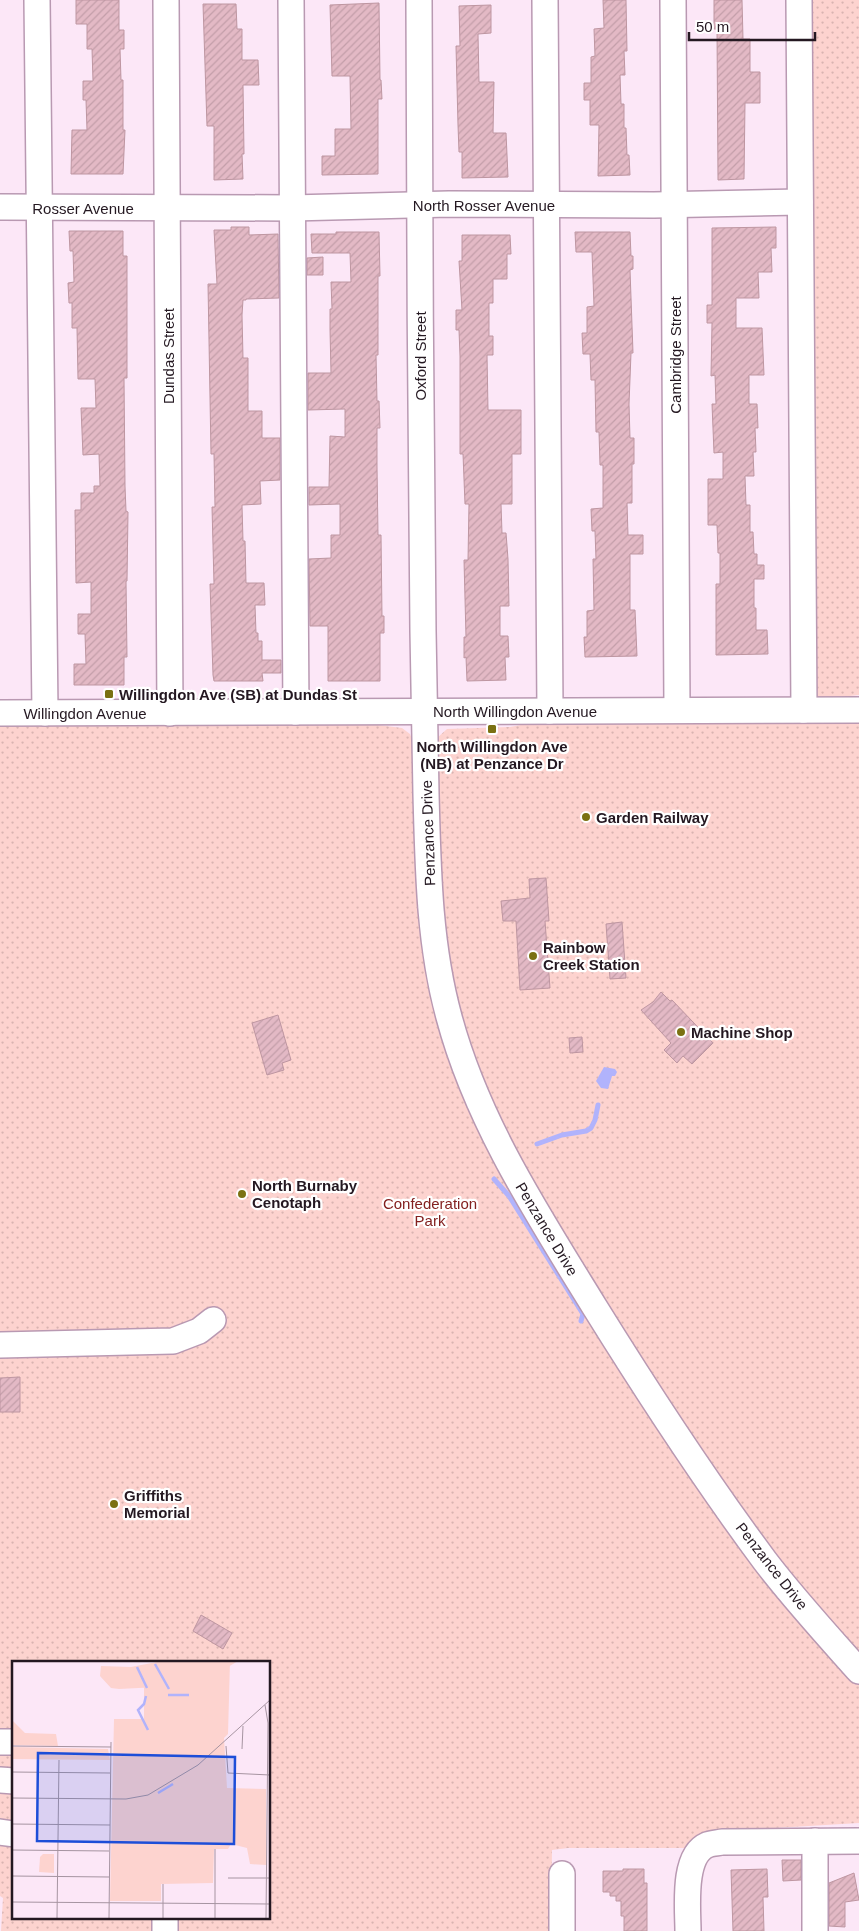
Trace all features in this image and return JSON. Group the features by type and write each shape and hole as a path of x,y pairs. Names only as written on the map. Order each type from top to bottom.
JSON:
{"street":[{"path":"37,0 45,713"},
{"name":"Dundas Street","path":"166,0 170,713"},
{"path":"291,0 296,712"},
{"name":"Oxford Street","path":"419,0 424,712"},
{"path":"545,0 550,711"},
{"name":"Cambridge Street","path":"673,0 677,710"},
{"path":"799,0 804,710"},
{"name":"North Rosser Avenue","path":"167,208 673,205 800,202"},
{"name":"Rosser Avenue","path":"0,207 167,208"},
{"name":"North Willingdon Avenue","path":"170,713 859,710"},
{"name":"Penzance Drive","path":"424,712 428,864 438,971 455,1038 474,1089 496,1138 553,1240 622,1350 707,1479 768,1564 822,1630 859,1671"},
{"name":"Willingdon Avenue","path":"0,713 170,713"},
{"path":"0,1345 173,1341 198,1331 213,1320"},
{"path":"815,1841 815,1931"},
{"path":"688,1931 689,1873 695,1857 705,1845 722,1842 859,1841"},
{"path":"562,1874 562,1931"},
{"path":"165,1918 165,1931"}],"green space":[{"path":"799,0 859,0 859,695 804,701"},
{"name":"Confederation Park","path":"859,721 859,1823 724,1831 686,1848 568,1848 552,1850 551,1931 1,1931 3,1898 0,1896 0,722 354,722 402,728 410,734 415,748 437,738 447,729 510,727 537,722"}],"water":[{"path":"604,1067 615,1069 617,1072 615,1076 612,1076 608,1089 601,1088 596,1081"}],"building":[{"path":"76,0 119,0 119,30 124,30 124,49 120,49 121,80 123,80 123,130 125,130 123,174 71,174 72,130 87,130 86,100 83,100 83,81 93,81 92,49 87,49 87,24 76,24"},
{"path":"603,0 626,0 627,51 624,51 625,75 620,75 621,104 624,104 624,128 626,128 630,175 598,176 599,125 590,125 590,100 584,100 584,83 591,83 591,57 595,56 594,29 604,28"},
{"path":"714,0 742,0 743,39 750,39 750,72 760,72 760,103 745,103 744,179 718,180 717,29 714,29"},
{"path":"379,3 382,99 378,99 378,174 322,175 322,156 335,156 335,129 351,129 350,76 332,76 330,5"},
{"path":"203,4 236,4 237,29 242,29 242,60 258,60 259,85 243,85 243,179 214,180 214,126 207,126"},
{"path":"491,5 491,33 478,34 479,82 494,82 493,133 506,133 508,177 462,178 462,152 459,152 456,46 460,46 459,6"},
{"path":"231,227 249,227 249,235 278,234 279,298 243,300 242,315 243,358 248,358 248,411 262,411 262,438 280,438 280,480 260,481 261,504 242,505 246,583 264,583 265,605 255,605 256,633 258,633 258,641 262,641 262,660 281,660 281,673 262,673 263,681 214,681 213,675 210,584 214,584 212,507 215,507 214,454 211,454 208,284 217,284 214,230 231,230"},
{"path":"776,227 776,248 771,248 772,272 758,272 759,298 736,298 736,328 762,328 764,375 749,375 749,404 757,404 756,452 753,452 754,476 745,476 746,505 750,505 750,532 753,532 754,554 757,554 757,565 764,565 764,579 754,579 756,630 767,630 768,654 716,655 716,584 720,584 720,553 718,553 717,525 708,525 708,479 723,479 723,452 714,453 712,404 716,404 715,375 711,376 712,323 707,323 707,305 712,305 712,228"},
{"path":"69,231 123,231 123,256 127,256 127,378 124,378 125,486 126,511 128,512 126,581 127,657 124,657 124,685 74,685 74,664 86,664 85,634 78,634 78,614 91,614 91,582 76,583 75,510 81,510 81,493 94,493 94,486 100,486 99,454 83,455 81,408 96,408 95,379 78,379 77,328 72,328 72,303 69,303 68,283 74,282 73,251 70,251"},
{"path":"336,232 379,232 380,276 378,276 378,355 376,355 377,401 379,401 380,428 377,428 377,466 378,535 381,535 382,616 384,616 384,633 380,633 380,681 328,681 328,626 310,626 309,559 331,558 331,535 340,535 340,504 309,505 309,487 329,487 330,436 345,437 345,409 308,410 308,373 331,373 331,282 351,282 350,253 312,253 311,234 336,234"},
{"path":"575,232 630,232 631,256 633,256 633,269 630,270 633,353 631,353 629,404 630,438 634,438 634,464 632,464 632,503 627,503 628,535 643,535 643,554 630,554 630,610 635,610 637,656 585,657 584,637 587,637 587,611 594,610 593,559 596,559 595,531 592,531 591,509 603,508 603,465 600,465 599,432 596,432 595,380 591,380 590,354 583,354 582,333 587,333 587,307 594,306 592,252 576,252"},
{"path":"462,235 510,235 511,254 507,254 507,279 493,279 493,303 489,303 489,336 493,336 493,355 487,355 488,410 521,410 521,454 512,454 512,504 501,504 502,533 506,533 508,559 509,606 500,606 500,636 508,636 509,657 505,657 506,680 467,681 466,657 464,658 464,637 466,637 464,560 468,560 469,504 465,504 463,454 460,454 460,356 459,330 456,330 456,310 462,310 459,261 462,261"},
{"path":"323,257 323,275 307,275 307,258"},
{"path":"546,878 549,921 545,921 550,988 520,990 516,921 503,921 501,901 530,898 529,879"},
{"path":"622,922 626,978 610,979 606,924"},
{"name":"Machine Shop","path":"661,992 670,1001 672,1000 713,1043 692,1064 683,1056 677,1063 664,1050 671,1043 641,1010 653,1002"},
{"path":"278,1015 291,1060 282,1063 284,1070 267,1075 252,1023"},
{"path":"582,1037 583,1052 570,1053 569,1038"},
{"path":"20,1377 20,1412 0,1412 0,1378"},
{"path":"201,1615 232,1633 223,1649 193,1631"},
{"path":"782,1860 801,1860 801,1880 783,1881"},
{"path":"623,1869 644,1869 644,1883 647,1883 647,1931 624,1931 621,1901 616,1901 616,1896 610,1896 610,1892 603,1892 603,1871 623,1871"},
{"path":"767,1869 768,1897 763,1897 764,1931 733,1931 731,1870"},
{"path":"854,1873 859,1900 845,1902 845,1927 829,1926 829,1883"}],"waterway":[{"path":"537,1144 562,1135 586,1131 591,1128 598,1105"},
{"path":"494,1179 509,1196 583,1314 581,1321"}],"place":[{"name":"Willingdon Ave (SB) at Dundas St","path":"109,694"},
{"name":"North Willingdon Ave (NB) at Penzance Dr","path":"492,729"},
{"name":"Garden Railway","path":"586,817"},
{"name":"Rainbow Creek Station","path":"533,956"},
{"name":"Machine Shop","path":"681,1032"},
{"name":"North Burnaby Cenotaph","path":"242,1194"},
{"name":"Griffiths Memorial","path":"114,1504"}]}
